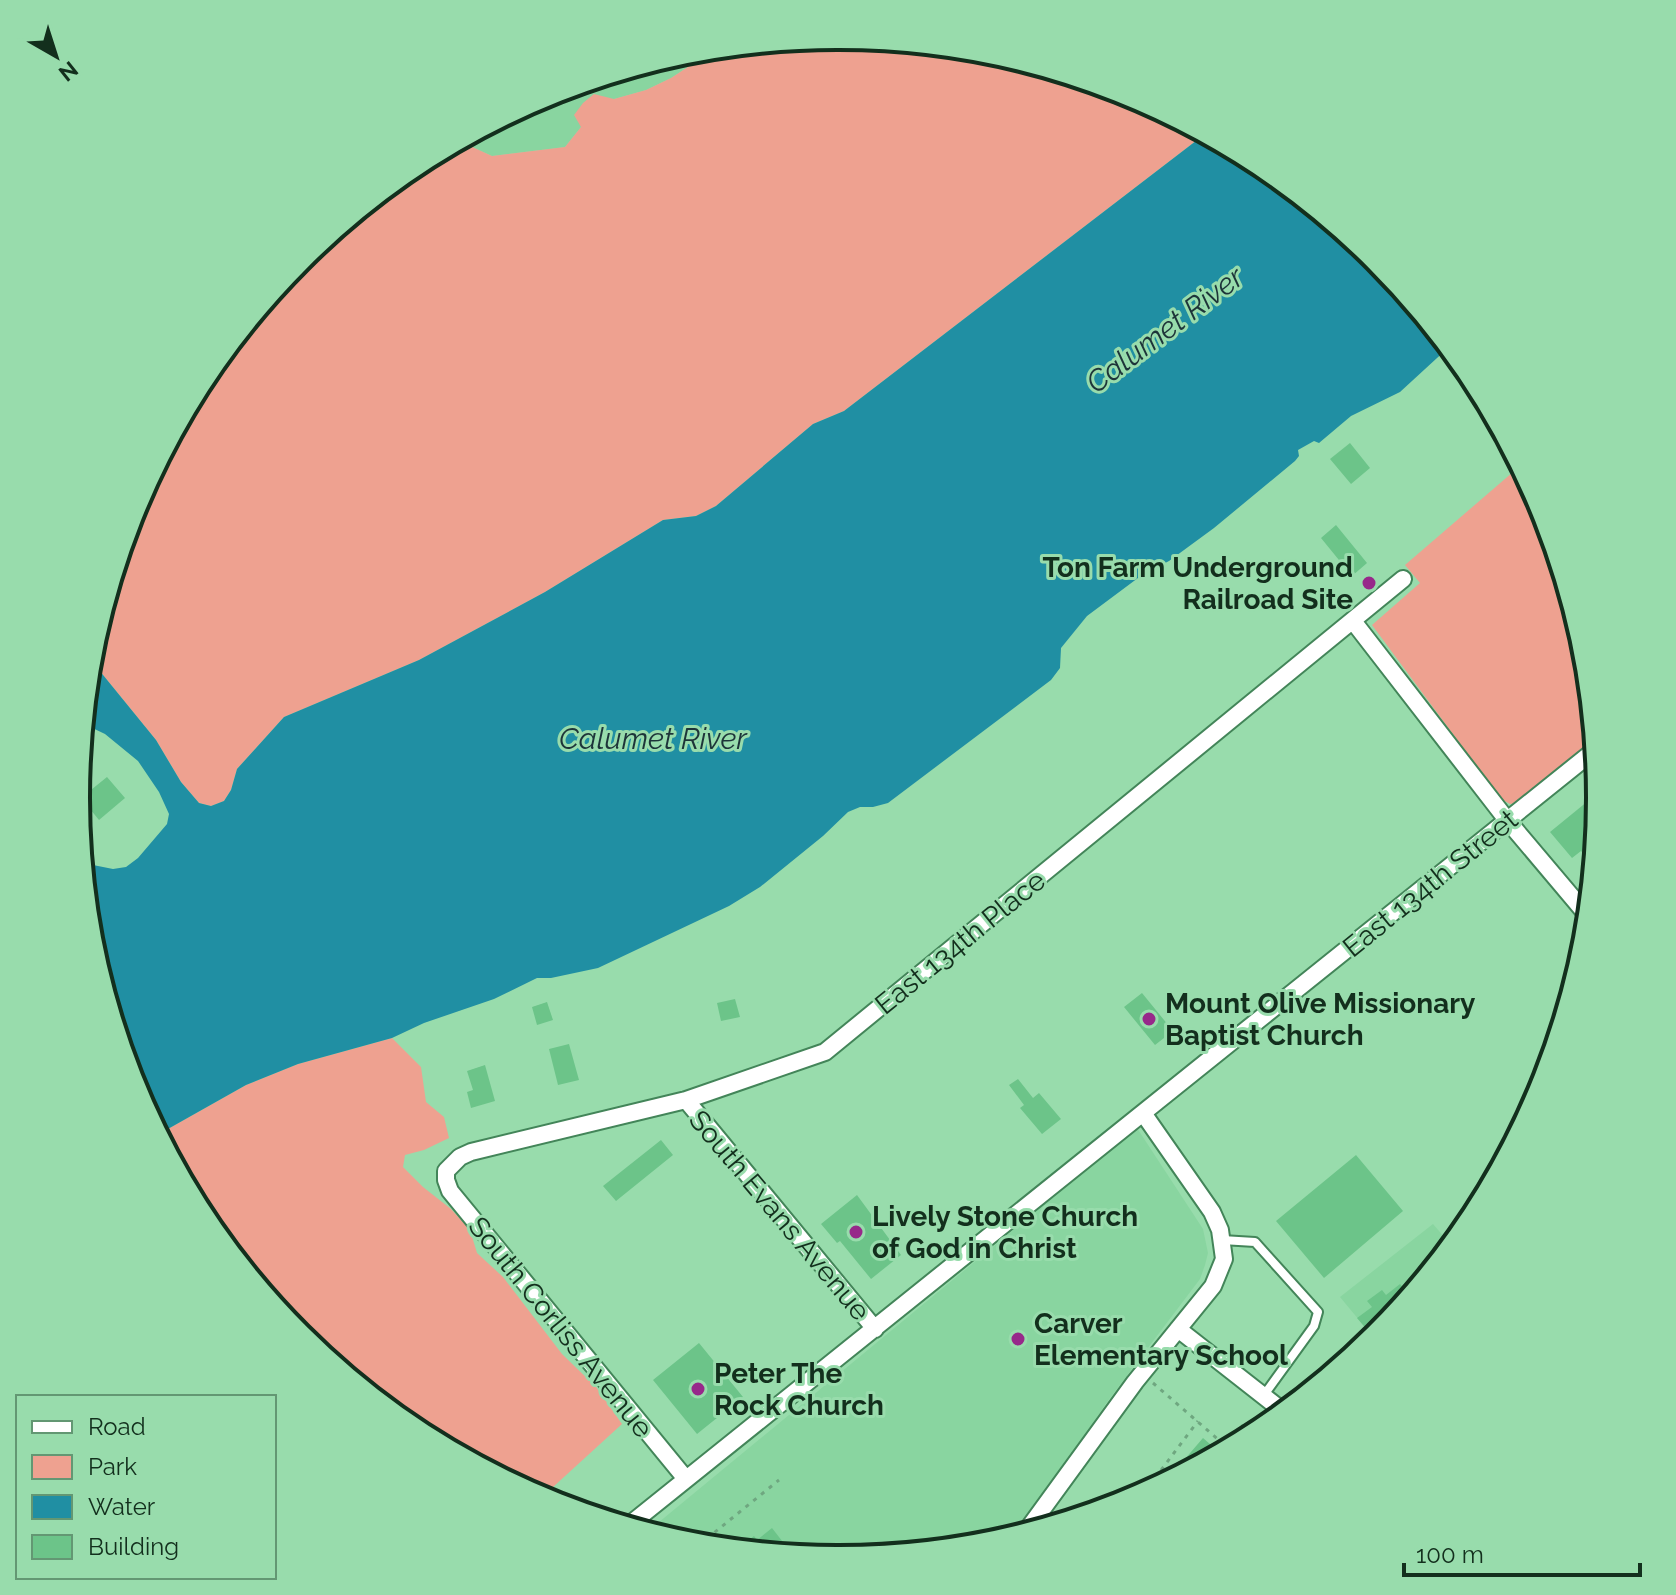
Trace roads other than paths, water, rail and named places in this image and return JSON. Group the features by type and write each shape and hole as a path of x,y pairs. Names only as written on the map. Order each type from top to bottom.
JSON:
{"street":[{"name":"East 134th Place","path":"446,1171 460,1157 471,1152 686,1100 825,1052 1403,579"},
{"path":"1353,621 1507,820 1578,904"},
{"name":"East 134th Street","path":"638,1518 1584,758"},
{"name":"South Evans Avenue","path":"686,1100 875,1329"},
{"path":"1036,1519 1135,1382 1213,1286 1224,1259 1222,1240 1212,1212 1143,1113"},
{"name":"South Corliss Avenue","path":"446,1171 450,1191 686,1479"},
{"path":"1178,1329 1275,1404"}],"lane":[{"path":"1222,1240 1255,1242 1318,1312 1314,1326 1264,1395"}],"water":[{"name":"Calumet River","path":"1196,141 1253,176 1331,235 1400,305 1440,355 1400,392 1351,416 1319,443 1314,441 1298,450 1299,456 1295,461 1214,528 1087,616 1061,648 1060,668 1051,680 888,803 848,812 760,887 729,906 598,968 537,978 494,999 424,1023 392,1038 298,1064 246,1085 168,1129 147,1084 116,991 105,943 94,865 113,869 126,867 138,858 167,824 169,814 159,792 138,761 94,729 101,673 156,740 181,782 199,803 211,806 224,801 237,769 284,717 419,660 545,592 663,520 696,516 716,506 813,424 844,411"}],"place":[{"name":"Ton Farm Underground Railroad Site","path":"1369,583"},
{"name":"Mount Olive Missionary Baptist Church","path":"1149,1019"},
{"name":"Lively Stone Church of God in Christ","path":"856,1232"},
{"name":"Carver Elementary School","path":"1018,1339"},
{"name":"Peter The Rock Church","path":"698,1389"}]}
